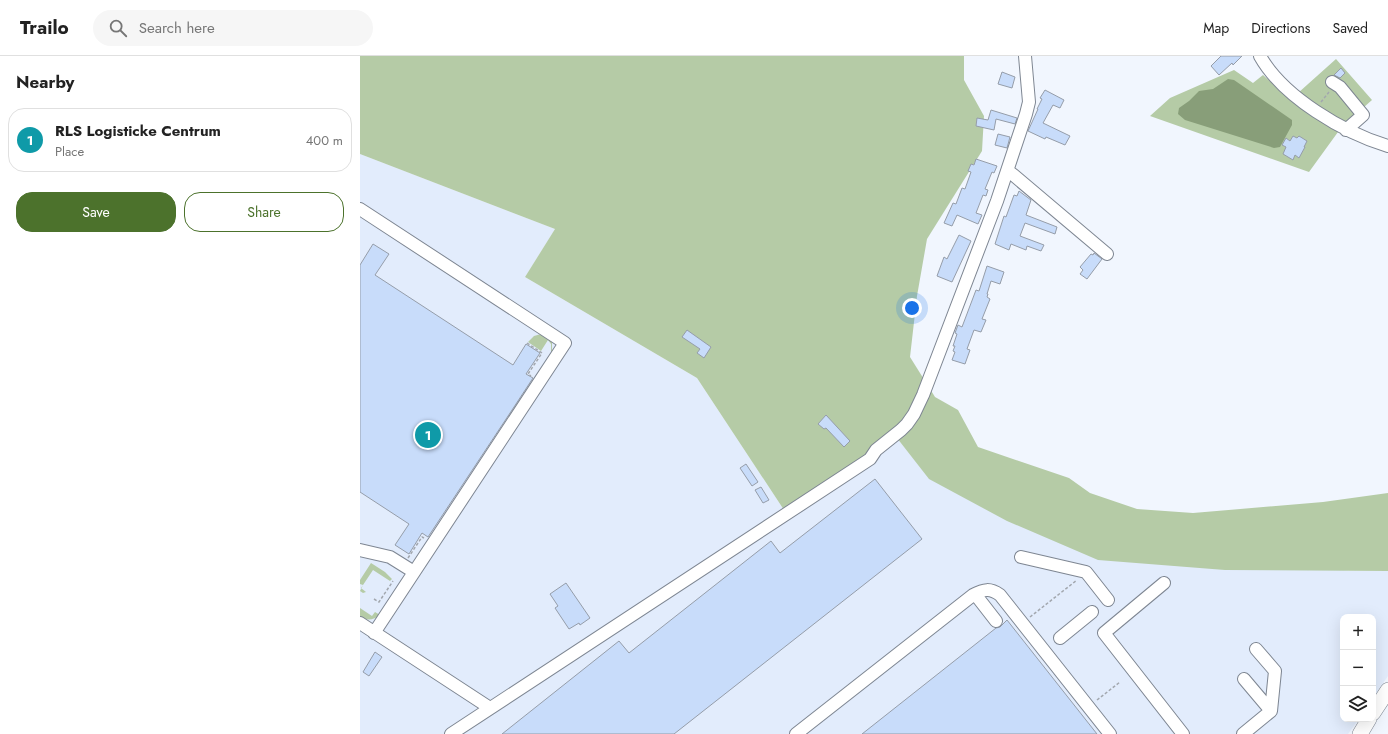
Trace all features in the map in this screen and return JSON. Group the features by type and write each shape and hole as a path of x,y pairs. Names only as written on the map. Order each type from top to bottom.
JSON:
{"main road":[{"path":"1376,708 1388,690"},
{"path":"1360,734 1367,722"}],"street":[{"path":"451,734 870,460 876,450 907,424 914,414 923,395 1008,171 1029,102 1025,56"},
{"path":"1260,56 1285,89 1346,130 1358,136 1388,146"},
{"path":"1332,82 1340,87 1363,114 1346,130"},
{"path":"1008,171 1040,196 1107,254"},
{"path":"360,209 565,343 374,633"},
{"path":"360,550 390,557 414,572"},
{"path":"1021,557 1086,572 1108,600"},
{"path":"1164,583 1104,633 1183,734"},
{"path":"796,734 975,594 988,589 1000,595 1110,734"},
{"path":"975,594 996,621"},
{"path":"1060,638 1092,612"},
{"path":"360,623 490,708"},
{"path":"1243,734 1271,711 1275,671 1256,649"},
{"path":"1244,679 1271,711"}],"path":[{"path":"1315,110 1329,92 1332,82"},
{"path":"1030,617 1078,579"},
{"path":"374,599 379,602 393,581"},
{"path":"1096,701 1120,682"}],"shaded area":[{"path":"360,56 964,56 964,80 984,116 982,151 927,239 917,296 910,357 935,397 958,410 978,447 1069,478 1090,493 1137,509 1193,513 1323,502 1388,493 1388,571 1225,570 1098,560 1007,521 929,479 897,438 784,510 697,378 525,277 555,229 360,154"},
{"path":"1336,59 1372,100 1346,123 1298,93"},
{"path":"1234,70 1253,83 1263,75 1290,98 1338,132 1309,172 1150,116 1170,98"},
{"path":"1228,79 1234,80 1292,120 1292,125 1280,147 1274,148 1185,120 1178,114 1179,108 1199,91 1213,89"},
{"path":"360,154 555,229 525,277 697,378 784,510 897,438 930,479 1348,571 1388,571 1388,676 1376,694 1376,614 1340,614 1340,722 1357,722 1348,734 360,734"},
{"path":"541,334 552,341 552,352 551,344 548,340 541,351 528,342 534,336"},
{"path":"371,563 385,572 392,579 390,581 373,570 363,585 360,584 360,580"},
{"path":"361,588 366,592 363,593 360,591"},
{"path":"360,608 372,616 375,612 380,615 375,618 365,619 360,617"}],"building":[{"path":"1221,56 1242,56 1233,65 1232,63 1219,75 1211,66"},
{"path":"1341,68 1345,73 1340,78 1334,75"},
{"path":"1002,72 1015,77 1012,88 998,84"},
{"path":"1045,90 1064,100 1060,108 1053,105 1043,123 1070,136 1065,145 1046,137 1045,139 1028,131 1042,99 1040,98"},
{"path":"991,110 1017,118 1015,124 996,119 994,130 976,126 977,118 988,120"},
{"path":"998,134 1010,137 1007,148 995,145"},
{"path":"1293,136 1297,138 1299,136 1307,141 1299,158 1295,155 1293,160 1283,154 1286,147 1282,145 1286,138 1290,141"},
{"path":"976,159 997,166 994,173 992,172 985,189 988,190 986,196 983,195 976,213 982,215 978,224 957,215 952,226 944,223 953,203 956,204 962,188 965,189 971,172 968,171 971,164 974,165"},
{"path":"1019,191 1031,200 1026,215 1057,227 1055,234 1025,223 1020,236 1044,245 1041,251 1027,246 1026,250 1011,244 1009,250 995,244 1004,216 1006,217 1014,195 1017,196"},
{"path":"959,235 971,241 952,282 937,276 944,257 947,259"},
{"path":"373,244 389,254 375,275 513,365 526,344 540,353 526,374 533,378 428,537 422,533 409,554 395,545 409,524 360,492 360,265"},
{"path":"1094,253 1102,259 1087,279 1080,274 1083,270 1080,267 1091,254 1093,255"},
{"path":"987,266 1004,272 1000,284 991,281 987,294 987,297 990,299 982,319 986,320 981,332 974,330 967,349 970,350 965,364 952,360 955,352 953,351 955,346 953,346 957,334 955,333 958,325 962,327 976,290 979,291"},
{"path":"687,330 711,347 704,358 697,353 700,349 682,337"},
{"path":"826,415 850,441 844,447 826,428 824,429 818,424"},
{"path":"746,464 758,482 752,486 740,468"},
{"path":"875,479 922,539 674,734 502,734 619,641 629,653 771,541 780,553"},
{"path":"761,487 769,500 763,503 755,490"},
{"path":"566,583 590,618 580,625 579,623 569,629 555,608 558,606 550,594"},
{"path":"1007,620 1097,734 862,734 996,628 1000,627"},
{"path":"375,652 382,657 369,676 363,672"}],"place":[{"name":"RLS Logisticke Centrum","path":"428,435"}]}
